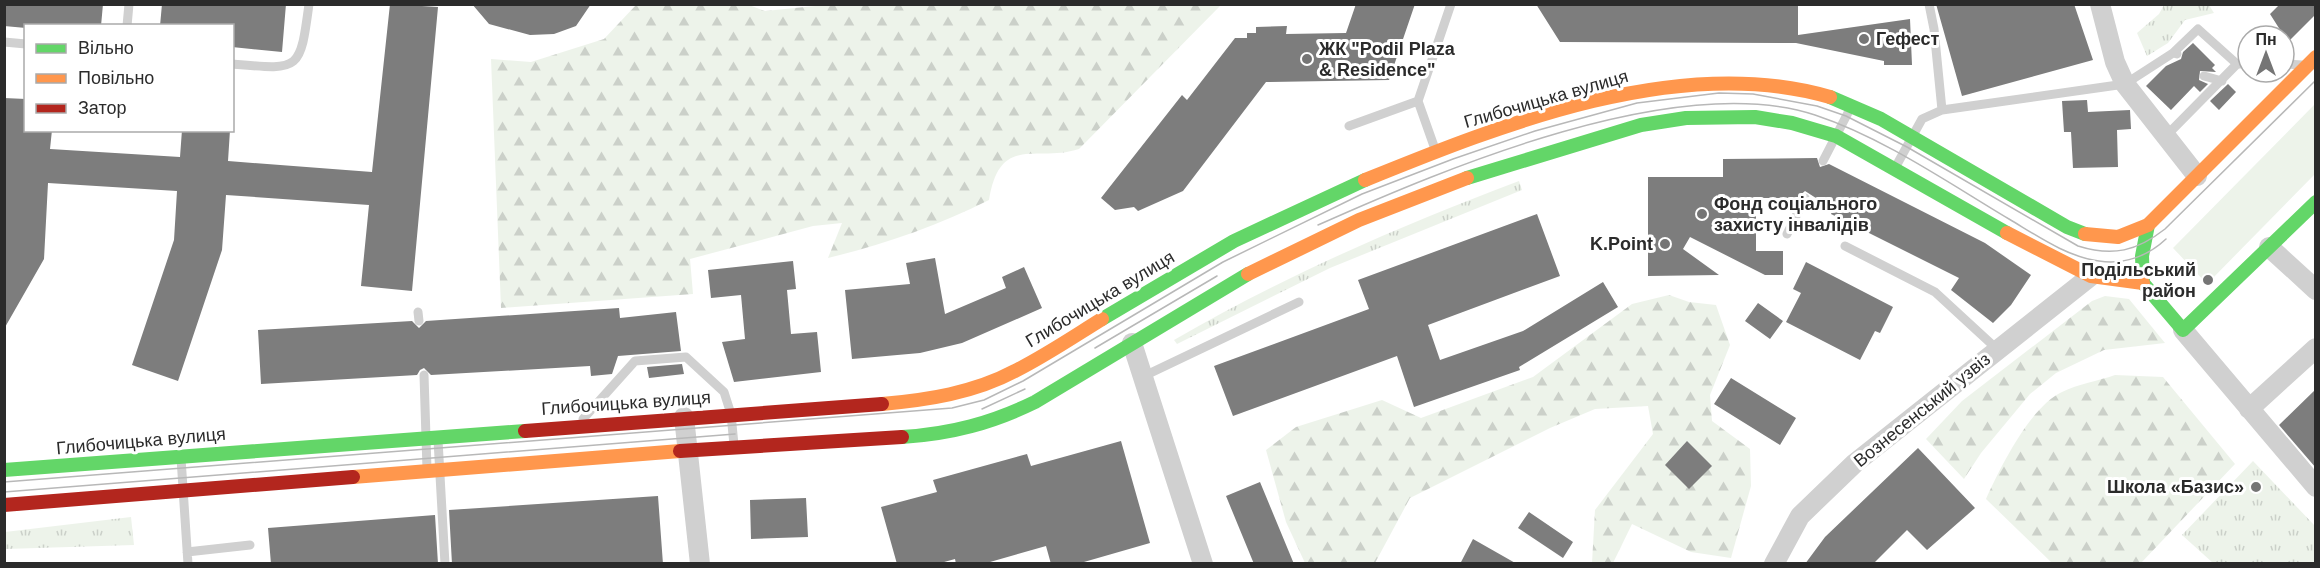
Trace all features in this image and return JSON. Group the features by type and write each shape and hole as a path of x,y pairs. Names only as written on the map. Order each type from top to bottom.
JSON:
{"main road":[{"path":"2312,61 2148,225 2142,256 2143,283 2183,330 2316,201"},
{"name":"Глибочицька вулиця","path":"4,470 916,401 986,385 1014,372 1191,265 1321,199 1435,152 1618,95 1677,83 1747,82 1788,86 1852,105 2067,227 2092,238 2122,238 2148,225"},
{"path":"4,505 734,447 924,436 968,429 1001,419 1035,402 1231,282 1359,220 1490,169 1568,144 1641,125 1718,116 1792,123 1836,136 1896,168 2029,246 2091,276 2143,283"}],"street":[{"path":"2100,4 2115,62 2125,84 2197,176"},
{"path":"2269,247 2316,290"},
{"name":"Вознесенський узвіз","path":"1774,564 1800,516 1855,463 2091,276"},
{"path":"2183,330 2316,487"},
{"path":"1132,343 1203,564"},
{"path":"2249,409 2316,348"},
{"path":"684,417 699,564"}],"lane":[{"path":"127,24 129,4"},
{"path":"234,64 272,68 287,66 297,60 303,46 309,4"},
{"path":"1435,152 1418,101 1451,4"},
{"path":"1929,4 1934,29 1942,110"},
{"path":"1896,168 1922,119 1942,110 2125,84 2175,54 2198,29 2236,63"},
{"path":"4,42 24,44"},
{"path":"2296,63 2312,61"},
{"path":"2165,137 2236,65"},
{"path":"2204,76 2222,81"},
{"path":"1349,126 1418,101"},
{"path":"1823,161 1852,105"},
{"path":"1787,234 1805,198"},
{"path":"1845,246 1935,292 1998,350"},
{"path":"1142,377 1299,303"},
{"path":"578,425 635,362 686,357 724,392 731,414 734,447"},
{"path":"424,375 445,564"},
{"path":"181,456 188,564"},
{"path":"187,552 250,545"}],"green space":[{"path":"835,4 1221,5 1079,149 1011,158 1002,166 994,179 989,200 950,218 870,247 828,258 842,223 813,226 690,259 693,294 501,308 491,59 531,62 604,39 636,5 749,5 765,11"},
{"path":"2164,5 2209,5 2214,13 2185,20 2168,43 2147,56 2137,33 2159,14"},
{"path":"2315,104 2315,174 2207,284 2173,248"},
{"path":"1519,181 1522,190 1330,268 1177,344 1174,340 1258,294 1343,253"},
{"path":"1669,295 1689,302 1716,305 1730,345 1710,395 1712,421 1750,449 1751,486 1731,558 1691,552 1632,524 1613,563 1592,563 1595,510 1653,434 1648,406 1595,409 1550,428 1410,498 1375,563 1305,563 1286,522 1266,450 1296,427 1382,400 1421,418 1533,377 1632,304"},
{"path":"2105,296 2129,299 2165,343 2104,350 2056,373 2030,394 1981,453 1964,479 1926,439 1962,401 2092,301"},
{"path":"2115,375 2163,377 2235,464 2141,563 2052,563 1986,499 2017,440 2050,400 2075,387"},
{"name":"Школа «Базис»","path":"2253,461 2315,526 2315,563 2213,563 2182,535"},
{"path":"131,517 134,545 5,549 5,532"}],"building":[{"path":"4,4 103,4 101,24 24,24 24,28 4,26"},
{"path":"162,4 286,4 282,52 234,47 234,24 160,24"},
{"path":"390,4 438,7 412,291 361,286 369,205 226,195 222,250 178,381 132,365 174,240 177,191 48,183 44,259 4,329 4,98 24,99 24,132 52,132 50,149 180,157 182,132 230,132 228,161 372,172"},
{"path":"472,4 591,4 576,26 554,34 530,35 489,24"},
{"name":"ЖК \"Podil Plaza & Residence\"","path":"1356,4 1415,4 1389,80 1266,82 1183,191 1138,211 1134,207 1115,210 1101,198 1182,95 1187,100 1235,38 1247,38 1247,33 1256,33 1256,27 1287,26 1286,34 1346,33"},
{"path":"1536,4 1798,4 1798,35 1910,19 1912,65 1884,65 1884,61 1796,43 1560,42"},
{"path":"1936,4 2074,4 2093,60 1962,96"},
{"path":"2280,4 2316,4 2316,14 2296,34 2296,24 2276,24 2270,14"},
{"path":"2193,43 2215,65 2212,68 2216,72 2200,71 2199,80 2208,84 2200,92 2194,86 2171,110 2146,86 2166,66 2181,59 2183,52"},
{"path":"2228,84 2236,92 2219,110 2210,101"},
{"path":"2087,100 2088,112 2130,110 2131,129 2117,130 2118,167 2073,168 2071,132 2064,132 2062,101"},
{"path":"1817,158 1820,167 1829,164 1985,243 2031,275 2011,305 1993,323 1951,290 1959,278 1831,214 1833,209 1805,191 1797,198 1756,198 1756,251 1783,251 1783,275 1765,275 1690,237 1683,249 1719,275 1648,276 1648,177 1723,177 1723,159"},
{"path":"1537,214 1560,276 1428,325 1440,360 1523,331 1603,282 1618,307 1519,367 1520,370 1414,407 1397,356 1233,416 1214,366 1369,309 1358,280"},
{"path":"935,258 945,314 1006,288 1002,277 1024,267 1042,308 962,343 920,353 852,359 845,290 910,284 906,263"},
{"path":"793,261 796,289 787,290 791,334 817,332 821,372 734,382 722,342 745,339 741,295 711,298 708,270"},
{"path":"1806,262 1893,307 1880,333 1875,331 1860,360 1786,322 1801,293 1793,289"},
{"path":"1758,303 1783,321 1770,339 1745,321"},
{"path":"619,308 620,318 676,312 681,351 618,356 612,374 591,376 590,366 431,375 424,368 417,375 261,384 258,330 412,321 419,328 426,321"},
{"path":"682,364 684,374 649,378 647,367"},
{"path":"1731,378 1796,418 1780,445 1714,404"},
{"path":"2316,389 2316,468 2279,425"},
{"path":"1121,441 1150,543 1077,564 1051,564 1046,546 983,564 956,564 955,559 937,564 897,564 881,507 937,492 933,480 1027,454 1031,466"},
{"path":"1687,441 1712,466 1689,489 1665,465"},
{"path":"1918,448 1975,508 1927,550 1907,530 1873,564 1805,564 1825,537"},
{"path":"1260,482 1294,564 1254,564 1226,496"},
{"path":"658,496 663,564 452,564 449,510"},
{"path":"806,498 808,537 751,539 750,500"},
{"path":"1529,512 1573,542 1563,558 1518,528"},
{"path":"435,515 438,564 271,564 268,528"},
{"path":"1473,539 1517,564 1460,564"}],"tram line":[{"path":"4,482 952,408 984,400 1023,381 1223,262 1362,194 1535,131 1637,103 1719,93 1753,94 1817,106 1846,116 1907,147 2078,246 2102,251 2124,250 2145,242 2165,229 2316,80"},
{"path":"1318,225 1430,177 1495,153 1563,132 1631,115 1697,105 1759,104 1815,115 1866,136 1915,162 2041,238 2087,259 2117,262 2135,258 2166,239"},
{"path":"1095,348 1217,276"},
{"path":"982,409 1025,389"},
{"path":"4,492 735,434"}],"traffic: fast":[{"path":"1830,97 1881,119 2067,227 2085,234"},
{"path":"1467,178 1641,125 1686,118 1755,117 1792,123 1836,136 2007,233"},
{"path":"1102,319 1234,241 1365,180"},
{"path":"2148,225 2142,256 2143,283 2183,330 2316,202"},
{"path":"902,437 971,426 1003,416 1035,402 1248,274"},
{"path":"4,470 525,431"}],"traffic: slow":[{"path":"2085,234 2118,237 2148,225 2316,57"},
{"path":"1365,180 1475,137 1533,118 1593,101 1653,89 1713,84 1773,86 1830,97"},
{"path":"1248,274 1359,220 1467,178"},
{"path":"2007,233 2091,276 2143,283"},
{"path":"882,404 933,398 999,379 1102,319"},
{"path":"353,477 680,451"}],"traffic: jam":[{"path":"525,431 882,404"},
{"path":"680,451 902,437"},
{"path":"4,505 353,477"}],"place":[{"name":"Гефест","path":"1864,39"},
{"name":"ЖК \"Podil Plaza & Residence\"","path":"1307,59"},
{"name":"Фонд соціального захисту інвалідів","path":"1702,214"},
{"name":"K.Point","path":"1665,244"},
{"name":"Подільський район","path":"2208,280"},
{"name":"Школа «Базис»","path":"2256,487"}]}
